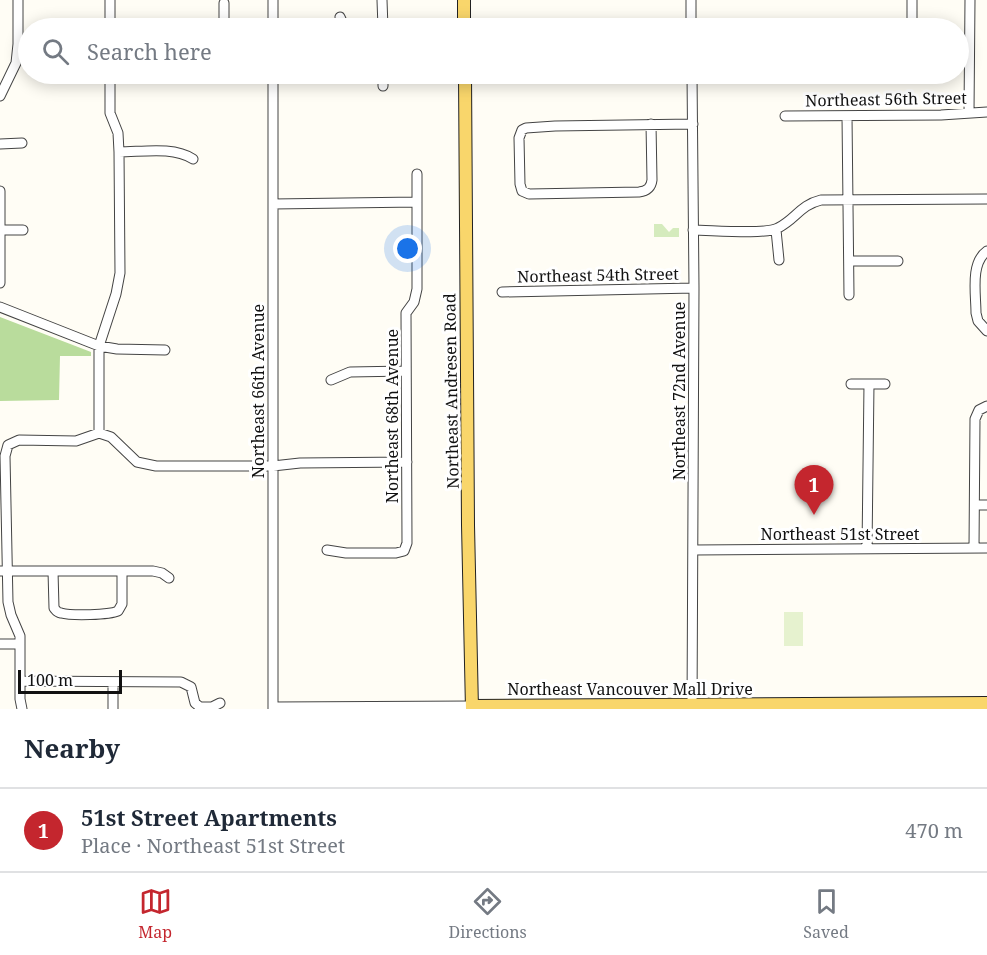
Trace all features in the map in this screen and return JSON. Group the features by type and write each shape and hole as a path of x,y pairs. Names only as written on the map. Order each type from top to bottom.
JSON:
{"main road":[{"path":"464,0 464,18"},
{"name":"Northeast Andresen Road","path":"465,84 468,525 472,708"},
{"name":"Northeast Vancouver Mall Drive","path":"472,708 987,703"}],"street":[{"path":"0,96 16,63 18,0"},
{"path":"110,0 110,18"},
{"path":"273,0 273,18"},
{"path":"382,0 383,18"},
{"path":"691,0 691,18"},
{"path":"912,0 912,18"},
{"path":"969,112 970,0"},
{"path":"224,3 224,18"},
{"path":"99,433 99,345 117,294 120,273 118,133 110,113 110,84"},
{"name":"Northeast 66th Avenue","path":"273,84 273,708"},
{"name":"Northeast 72nd Avenue","path":"692,84 694,550 692,707"},
{"name":"Northeast 56th Street","path":"785,116 941,115 987,112"},
{"path":"847,116 849,295"},
{"path":"651,124 652,180 649,188 639,192 529,194 522,191 519,138 522,130 526,128 555,126 651,124 693,124"},
{"path":"0,144 22,143"},
{"path":"119,152 173,152 182,153 192,159"},
{"name":"Northeast 68th Avenue","path":"327,550 346,553 404,551 407,543 406,313 414,302 417,289 417,174"},
{"path":"0,191 0,283"},
{"path":"693,230 776,230 808,203 821,200 848,198 987,199"},
{"path":"273,204 417,202"},
{"path":"0,230 23,230"},
{"path":"776,230 778,260"},
{"path":"984,328 976,313 977,266 985,252"},
{"path":"849,261 898,261"},
{"name":"Northeast 54th Street","path":"502,292 694,288"},
{"path":"0,306 99,345 117,349 165,350"},
{"path":"331,380 350,372 406,371"},
{"path":"851,384 885,384"},
{"path":"867,549 869,384"},
{"path":"974,548 975,419 983,408"},
{"path":"22,709 18,628 9,608 4,571 5,456 9,445 19,440 76,441 99,433 111,437 137,462 156,466 273,466 300,463 407,462"},
{"path":"975,505 987,505"},
{"name":"Northeast 51st Street","path":"694,550 987,548"},
{"path":"4,571 158,572 169,578"},
{"path":"53,571 54,608 63,614 110,614 118,611 122,604 122,571"},
{"path":"0,644 20,644"},
{"path":"20,681 186,683 191,687 195,703 200,707 212,707 220,703"},
{"path":"113,682 113,709"},
{"name":"Northeast Vancouver Mall Drive","path":"273,708 472,708"}],"green space":[{"path":"654,224 662,224 669,232 673,228 679,228 679,237 654,237"},
{"path":"0,317 91,352 91,356 60,356 59,400 0,401"},
{"path":"784,612 803,612 803,646 784,646"}],"place":[{"name":"51st Street Apartments","path":"814,515"}]}
